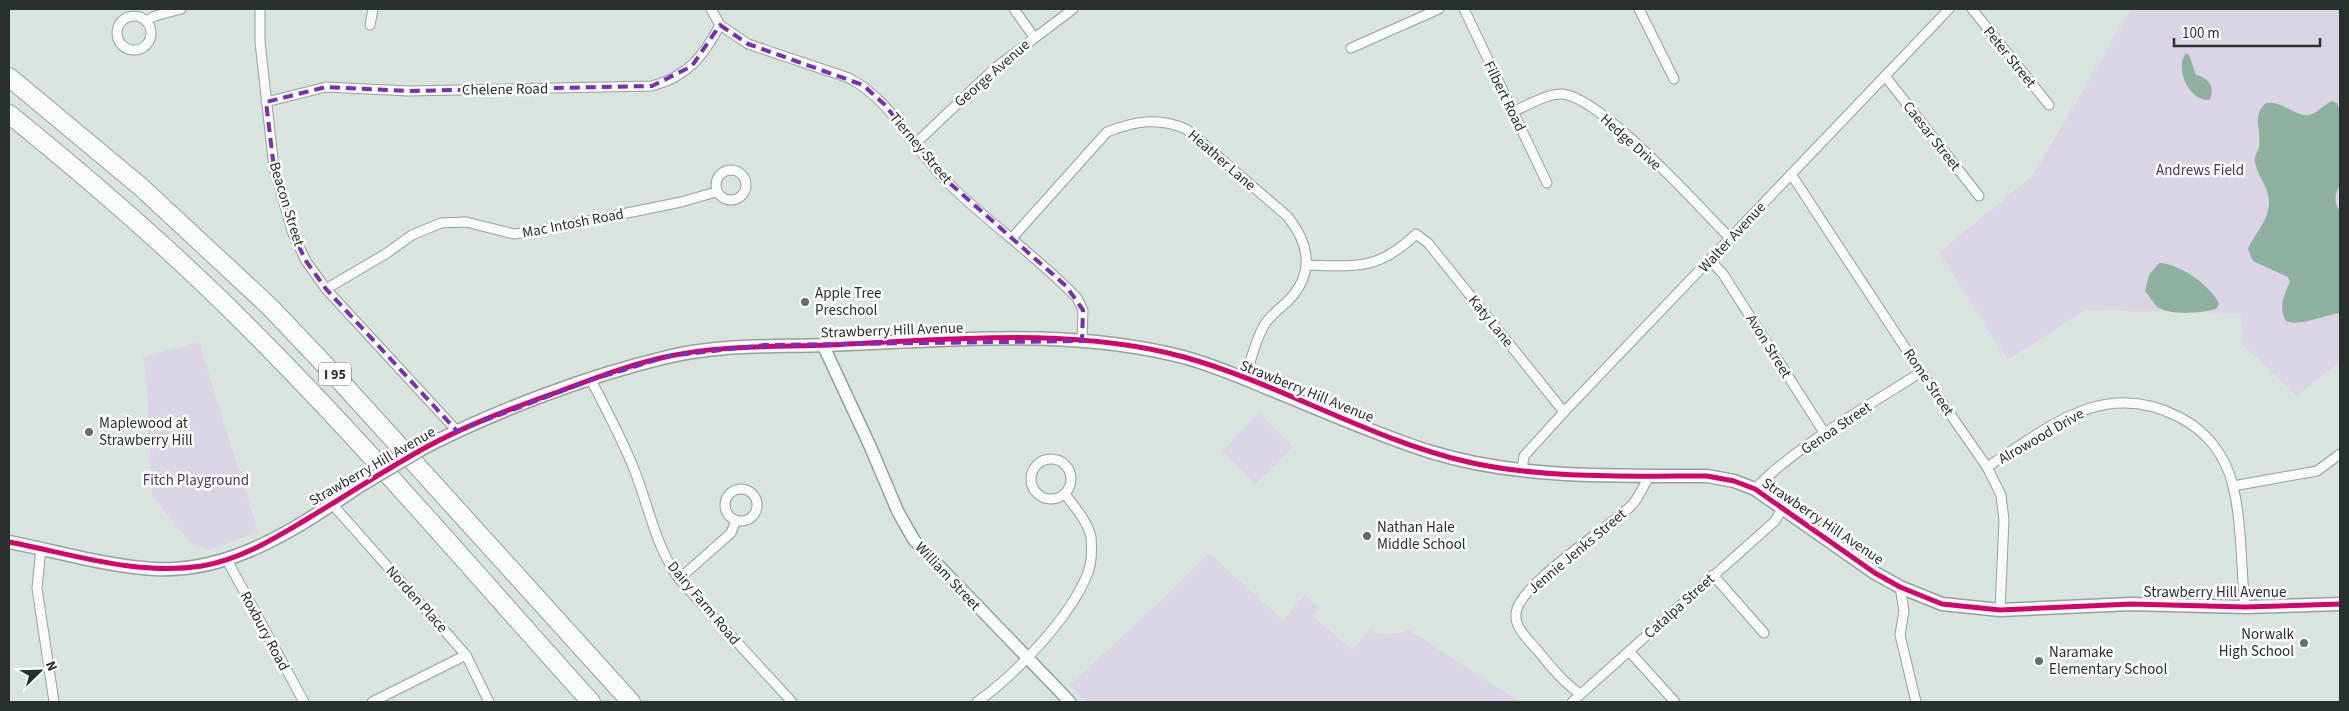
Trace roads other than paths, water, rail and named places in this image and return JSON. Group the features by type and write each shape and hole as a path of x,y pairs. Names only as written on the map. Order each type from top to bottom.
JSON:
{"highway":[{"name":"I 95","path":"9,76 142,186 270,307 343,384 630,702"},
{"name":"I 95","path":"9,114 149,233 250,329 342,425 592,702"}],"main road":[{"name":"Strawberry Hill Avenue","path":"9,542 130,566 154,569 198,566 227,560 262,546 361,485 457,431 591,380 669,356 765,345 1027,339 1082,341 1144,349 1184,358 1245,378 1338,418 1429,451 1468,462 1544,474 1707,476 1734,481 1755,489 1783,507 1875,573 1900,587 1942,604 2000,610 2131,604 2245,607 2340,604"}],"street":[{"path":"146,21 155,16 181,9"},
{"name":"Beacon Street","path":"260,9 260,42 274,168 293,234 306,261 326,289 457,431"},
{"path":"370,25 373,9"},
{"name":"Tierney Street","path":"711,9 720,25 748,44 848,78 863,85 884,104 945,179 1077,298 1083,310 1082,341"},
{"path":"1014,9 1034,37"},
{"name":"George Avenue","path":"915,144 995,68 1073,9"},
{"path":"1351,48 1439,9"},
{"name":"Filbert Road","path":"1464,9 1512,112 1548,183"},
{"path":"1639,9 1674,79"},
{"name":"Walter Avenue","path":"1522,470 1524,456 1564,412 1949,9"},
{"name":"Peter Street","path":"1972,9 2049,105"},
{"name":"Chelene Road","path":"266,102 326,88 408,91 652,86 668,81 692,66 707,48 720,25"},
{"name":"Caesar Street","path":"1885,76 1979,196"},
{"name":"Hedge Drive","path":"1512,112 1554,95 1575,97 1608,119 1642,149 1730,238"},
{"name":"Heather Lane","path":"1012,238 1108,132 1126,124 1148,121 1170,122 1186,129 1286,216 1298,230 1304,246 1307,265"},
{"name":"Rome Street","path":"1792,174 1921,372 1987,467 2001,495 2004,520 2000,610"},
{"name":"Mac Intosh Road","path":"326,289 387,253 412,235 441,223 466,222 514,234 539,231 681,202 716,192"},
{"name":"Katy Lane","path":"1307,265 1348,266 1377,262 1397,251 1416,234 1428,242 1564,412"},
{"name":"Avon Street","path":"1710,260 1723,274 1825,434"},
{"path":"1245,378 1264,326 1294,293 1307,265"},
{"name":"William Street","path":"823,345 898,512 914,540 1025,658 1070,702"},
{"name":"Genoa Street","path":"1755,489 1768,476 1825,434 1921,372"},
{"name":"Dairy Farm Road","path":"591,380 634,470 661,551 678,579 792,702"},
{"name":"Alrowood Drive","path":"1987,467 2062,420 2094,406 2127,401 2160,407 2187,421 2206,435 2220,453 2233,486 2245,607"},
{"path":"2233,486 2316,471 2340,454"},
{"path":"1052,458 1065,464 1072,475 1072,482 1065,494 1060,498 1046,499 1035,492 1032,486 1032,473 1039,462 1052,458"},
{"name":"Jennie Jenks Street","path":"1580,694 1567,685 1526,637 1517,625 1516,612 1521,597 1632,505 1649,476"},
{"path":"977,702 995,689 1054,628 1087,575 1091,560 1090,535 1077,508 1065,494"},
{"name":"Norden Place","path":"332,504 466,654 489,702"},
{"name":"Catalpa Street","path":"1572,702 1774,521 1783,507"},
{"path":"678,579 731,533 736,520"},
{"path":"41,548 37,588 54,702"},
{"name":"Roxbury Road","path":"227,560 304,702"},
{"path":"1713,576 1764,632"},
{"path":"1900,587 1904,611 1900,635 1915,700 1905,702"},
{"path":"1629,651 1675,702"},
{"path":"372,702 466,654"}],"place":[{"name":"Apple Tree Preschool","path":"805,302"},
{"name":"Maplewood at Strawberry Hill","path":"89,432"},
{"name":"Nathan Hale Middle School","path":"1367,536"},
{"name":"Norwalk High School","path":"2304,643"},
{"name":"Naramake Elementary School","path":"2039,661"}],"park label":[{"name":"Andrews Field","path":"2200,170"},
{"name":"Fitch Playground","path":"196,480"}]}
